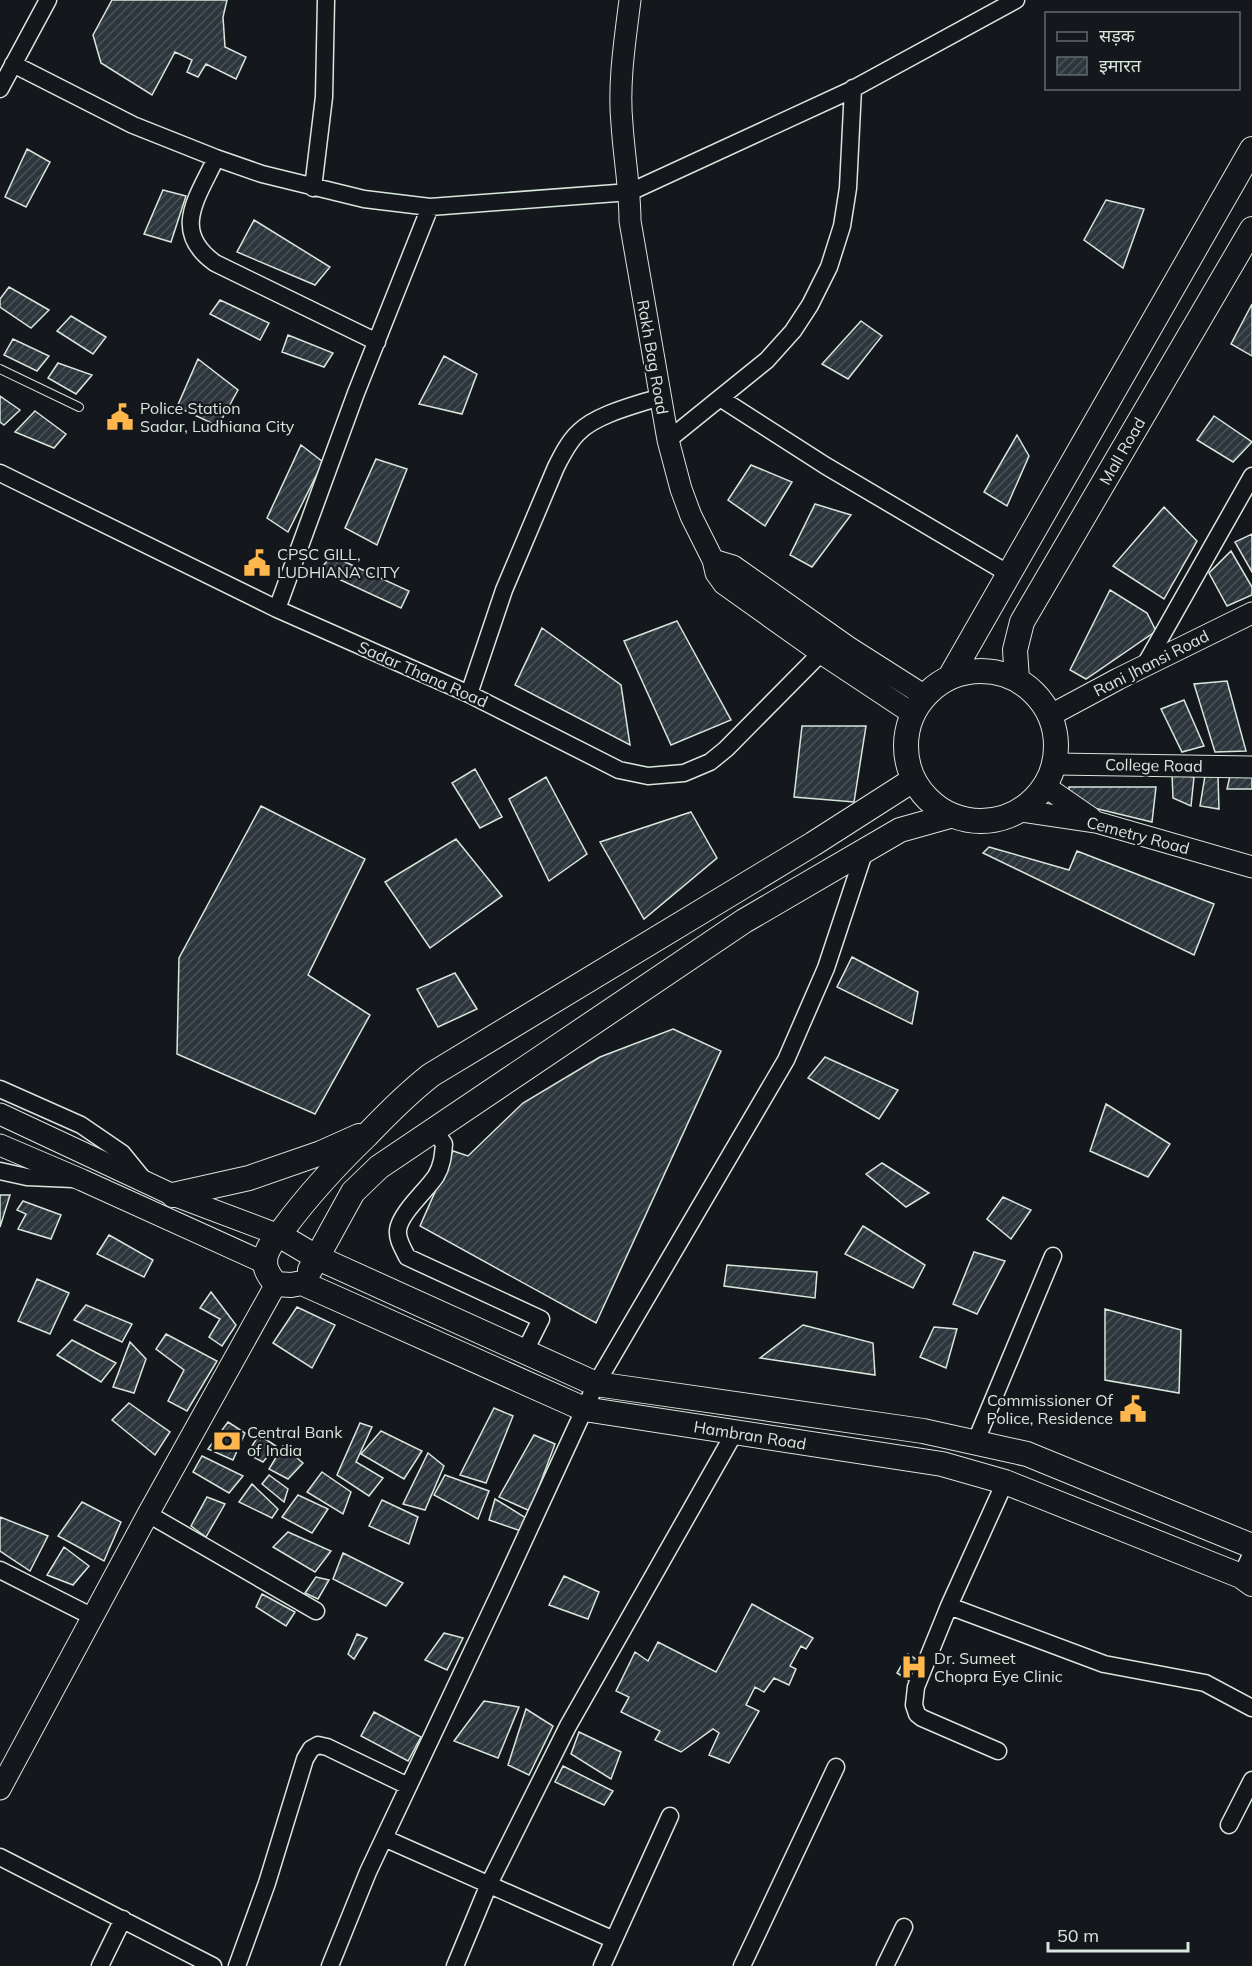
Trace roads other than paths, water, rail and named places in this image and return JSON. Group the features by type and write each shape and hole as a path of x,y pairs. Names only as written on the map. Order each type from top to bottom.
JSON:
{"main road":[{"path":"950,677 1252,149"},
{"name":"Mall Road","path":"1017,679 1015,650 1022,622 1252,229"},
{"path":"972,671 995,672 1017,679 1036,694 1050,715 1057,739 1056,764 1046,787 1022,811 999,820 974,822 950,816 929,801 914,780 906,756 907,730 919,705 931,689 950,677 972,671"},
{"path":"270,1273 269,1246 326,1176 406,1094 431,1075 803,850 914,780"},
{"path":"302,1283 353,1192 379,1167 744,921 900,830 950,816"},
{"path":"173,1195 249,1178 321,1153 370,1132"},
{"name":"Hambran Road","path":"279,1235 316,1257 596,1384 923,1431 1027,1454 1252,1546"},
{"name":"Hambran Road","path":"270,1273 291,1285 302,1283 584,1409 942,1464 1005,1482 1246,1580"}],"street":[{"path":"0,89 48,0"},
{"path":"313,188 324,97 326,0"},
{"name":"Rakh Bag Road","path":"630,0 621,88 621,123 630,192 630,221 668,440 688,507 713,560 716,573 724,584 821,653 919,705"},
{"path":"13,64 133,125 262,174 364,199 430,207 630,192 854,88 1016,0"},
{"path":"668,440 767,360 793,332 810,305 829,267 842,225 848,188 854,88"},
{"path":"216,158 191,219 190,229 199,249 215,263 377,342"},
{"path":"277,609 356,393 430,207"},
{"path":"469,694 504,590 566,448 579,431 596,420 660,396"},
{"path":"720,398 826,466 1009,574"},
{"name":"Sadar Thana Road","path":"0,473 277,609 469,694 619,770 648,776 684,773 710,762 726,749 821,653"},
{"path":"1145,665 1252,476"},
{"path":"713,560 733,566 848,647 919,705"},
{"name":"Rani Jhansi Road","path":"1050,715 1145,665 1252,613"},
{"name":"College Road","path":"1056,764 1252,767"},
{"path":"1046,787 1096,822"},
{"name":"Cemetry Road","path":"1022,811 1096,822 1252,867"},
{"path":"330,1966 368,1872 596,1384 786,1060 826,968 865,850"},
{"path":"0,1089 81,1125 101,1138 122,1153 146,1184"},
{"path":"3,1115 146,1184 279,1235"},
{"path":"434,1130 444,1144 442,1162 431,1182 398,1228 399,1241 407,1257 541,1318 525,1351"},
{"path":"0,1145 82,1180 270,1273 148,1515 0,1789"},
{"path":"0,1172 27,1177 82,1180"},
{"path":"975,1443 1053,1256"},
{"path":"455,1966 489,1884 568,1726 735,1432"},
{"path":"998,1751 922,1718 917,1714 914,1705 916,1687 949,1606 1005,1482"},
{"path":"148,1515 316,1611"},
{"path":"1246,1580 1252,1553"},
{"path":"0,1570 93,1617"},
{"path":"949,1606 1104,1664 1205,1683 1252,1708"},
{"path":"237,1966 267,1883 297,1780 311,1749 318,1745 327,1747 408,1786"},
{"path":"742,1966 836,1767"},
{"path":"1229,1825 1252,1780"},
{"path":"602,1966 670,1816"},
{"path":"384,1838 614,1940"},
{"path":"0,1857 213,1966"},
{"path":"100,1966 123,1919"},
{"path":"885,1966 904,1926"}],"lane":[{"path":"0,369 79,407"}],"place":[{"name":"Police Station Sadar, Ludhiana City","path":"120,417"},
{"name":"CPSC GILL, LUDHIANA CITY","path":"257,563"},
{"name":"Commissioner Of Police, Residence","path":"1133,1409"},
{"name":"Central Bank of India","path":"227,1441"},
{"name":"Dr. Sumeet Chopra Eye Clinic","path":"914,1667"}]}
